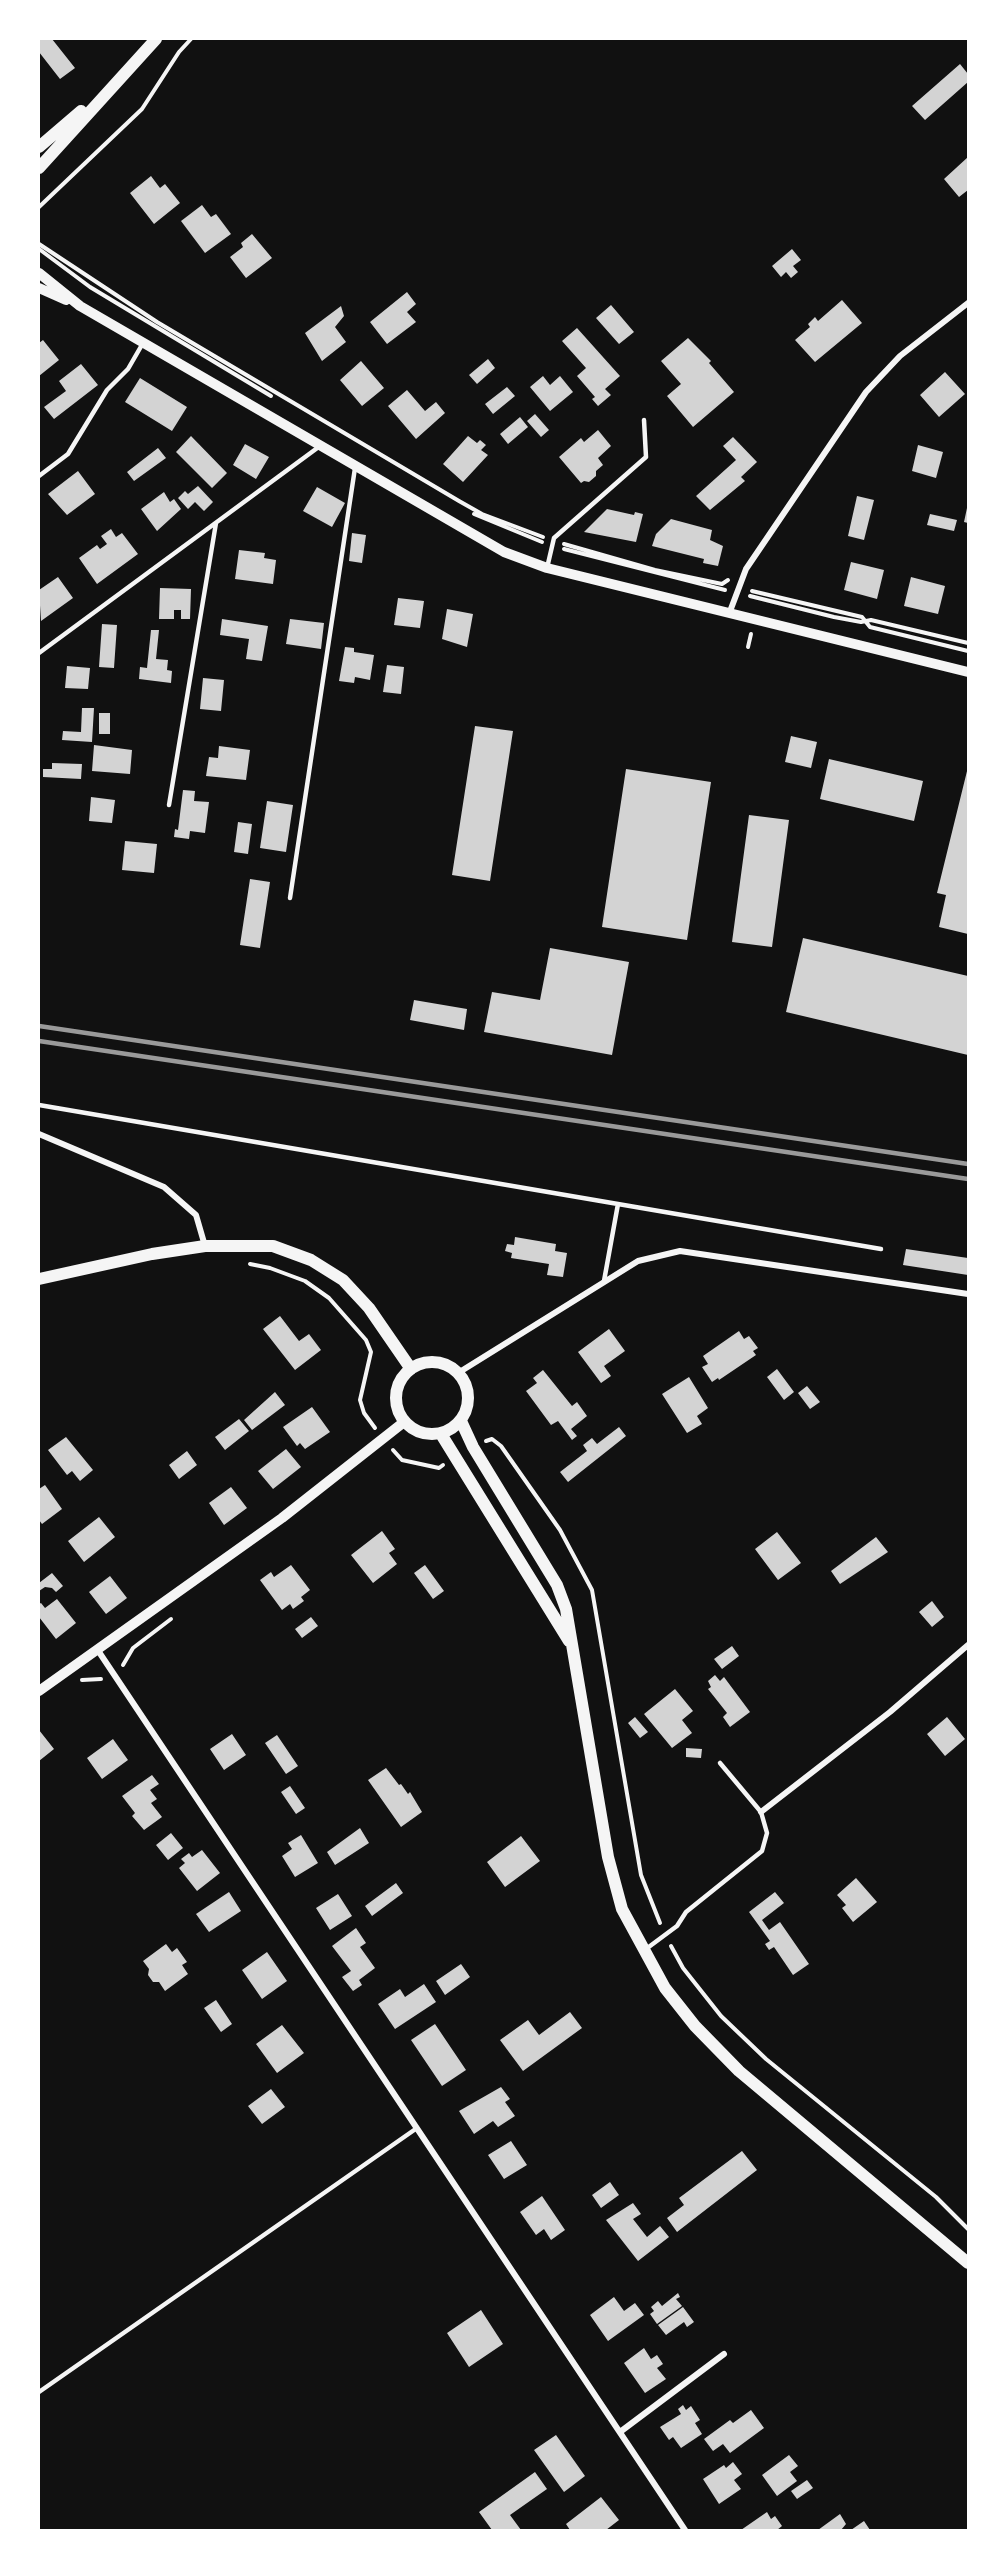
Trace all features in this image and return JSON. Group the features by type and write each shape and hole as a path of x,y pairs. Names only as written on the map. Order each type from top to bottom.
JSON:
{"main road":[{"path":"39,168 118,78 156,39"},
{"path":"39,147 118,78"},
{"path":"39,1280 152,1254 205,1246 273,1246 311,1260 343,1280 369,1308 411,1369"},
{"path":"430,1362 450,1367 458,1373 468,1391 466,1412 461,1421 441,1434 423,1434 404,1422 396,1405 396,1395 398,1385 411,1369 430,1362"},
{"path":"461,1421 473,1447 556,1585 566,1609 582,1692 608,1857 622,1909 665,1988 689,2018 739,2071 968,2263"},
{"path":"441,1434 571,1644"}],"street":[{"path":"39,273 80,306"},
{"path":"39,288 80,306 504,552 547,568 968,672"},
{"path":"729,614 738,583 866,392 900,356 968,303"},
{"path":"39,1134 164,1187 196,1215 205,1246"},
{"path":"458,1373 638,1261 680,1251 968,1294"},
{"path":"39,1691 282,1518 404,1422"},
{"path":"761,1812 890,1712 968,1645"},
{"path":"97,1649 685,2530"},
{"path":"620,2432 724,2354"}],"lane":[{"path":"39,476 68,454 107,390 128,369 143,343"},
{"path":"547,568 552,543 646,457 644,420"},
{"path":"39,653 321,446"},
{"path":"290,898 356,466"},
{"path":"169,805 216,523"},
{"path":"39,1105 881,1249"},
{"path":"604,1281 618,1204"},
{"path":"643,1951 677,1926 686,1912 762,1851 767,1833 761,1812 720,1763"},
{"path":"39,2392 417,2128"}],"path":[{"path":"39,207 142,109 178,52 191,39"},
{"path":"39,244 157,322 482,514 552,543 655,570 722,584 729,580 748,585 750,590 862,617 870,627 968,651"},
{"path":"39,249 90,286 286,406"},
{"path":"315,423 460,507 552,543 724,590"},
{"path":"747,596 834,617 871,620 968,643"},
{"path":"242,1262 270,1268 304,1281 329,1298"},
{"path":"501,1446 560,1530 592,1590 641,1875 665,1934 683,1968 721,2016 766,2059 936,2197 968,2229"}],"building":[{"path":"39,39 52,39 75,68 60,79 39,52"},
{"path":"960,64 968,74 968,82 925,120 912,106"},
{"path":"968,157 968,190 959,197 944,179"},
{"path":"151,176 160,188 165,184 180,203 154,224 130,193"},
{"path":"202,205 211,217 216,214 231,234 205,253 181,221"},
{"path":"252,234 272,258 246,278 230,257 243,247 241,243"},
{"path":"792,249 801,260 793,266 798,272 791,278 786,272 781,277 772,266"},
{"path":"407,292 416,304 407,312 416,322 387,344 370,322"},
{"path":"842,300 862,323 815,362 795,340 810,327 808,324 815,317 818,321"},
{"path":"611,305 634,332 619,344 596,318"},
{"path":"341,306 344,316 335,327 346,342 322,361 305,333"},
{"path":"577,328 620,376 605,389 611,395 598,406 592,399 595,397 577,376 586,368 562,341"},
{"path":"688,338 711,361 709,363 734,392 693,427 667,396 681,384 661,361"},
{"path":"43,340 59,360 39,376 39,343"},
{"path":"488,359 495,368 477,384 469,375"},
{"path":"361,361 384,388 362,406 340,380"},
{"path":"81,364 98,385 54,419 44,407 66,391 59,381"},
{"path":"945,372 965,394 939,417 920,395"},
{"path":"543,376 550,385 560,376 573,392 550,411 530,387"},
{"path":"140,378 187,407 172,431 125,402"},
{"path":"507,387 515,396 493,414 485,404"},
{"path":"407,390 425,411 436,402 445,413 416,439 388,406"},
{"path":"535,414 549,430 541,437 527,421"},
{"path":"520,417 528,427 508,444 500,434"},
{"path":"598,430 611,446 598,458 603,465 596,471 596,476 589,482 581,483 559,457 581,438 584,442"},
{"path":"191,436 227,473 212,488 176,452"},
{"path":"468,436 477,443 480,440 486,445 481,450 488,455 463,482 443,464"},
{"path":"733,437 757,462 741,477 745,481 710,510 696,496 736,460 723,446"},
{"path":"245,444 269,457 256,479 233,465"},
{"path":"918,445 943,452 936,478 912,471"},
{"path":"158,448 166,458 134,481 127,472"},
{"path":"78,471 95,494 67,515 48,494"},
{"path":"198,486 213,502 204,511 195,502 188,509 178,498 185,491 188,494"},
{"path":"317,487 345,503 332,527 303,511"},
{"path":"164,492 170,502 174,499 181,509 157,531 141,509"},
{"path":"857,496 874,500 864,540 848,536"},
{"path":"968,508 968,523 964,522"},
{"path":"607,509 634,515 635,512 643,514 636,542 584,532"},
{"path":"930,514 957,520 954,531 927,525"},
{"path":"671,519 712,530 710,540 723,546 718,566 703,563 704,559 652,546 656,534"},
{"path":"111,529 116,537 122,533 138,554 97,584 79,558 97,545 100,549 107,544 101,536"},
{"path":"352,533 366,535 362,563 349,561"},
{"path":"239,550 265,553 264,558 276,560 273,584 235,579"},
{"path":"851,562 884,570 877,599 844,590"},
{"path":"58,577 73,598 41,621 39,590"},
{"path":"911,577 945,586 938,614 904,606"},
{"path":"160,588 191,589 190,619 181,619 181,610 174,610 174,619 159,619"},
{"path":"398,598 424,601 420,628 394,625"},
{"path":"447,609 473,614 467,647 442,639"},
{"path":"222,619 268,626 262,661 246,659 249,639 220,635"},
{"path":"290,619 324,623 321,649 286,644"},
{"path":"102,624 117,625 114,668 99,667"},
{"path":"151,630 159,630 156,659 168,660 167,670 172,671 171,683 139,679 140,667 147,668"},
{"path":"345,647 354,648 354,652 374,655 370,680 355,677 354,683 339,681"},
{"path":"387,665 404,667 401,694 383,692"},
{"path":"67,666 90,668 88,689 65,688"},
{"path":"203,678 224,680 221,711 200,709"},
{"path":"82,708 94,708 92,742 62,740 63,731 81,732"},
{"path":"99,713 110,713 110,734 99,734"},
{"path":"475,726 513,731 490,881 452,875"},
{"path":"791,736 817,742 811,768 785,762"},
{"path":"94,745 132,750 130,774 92,771"},
{"path":"219,746 250,750 246,780 206,776 209,757 218,758"},
{"path":"829,759 923,781 914,821 820,799"},
{"path":"52,763 82,764 81,779 43,777 43,769 52,769"},
{"path":"968,767 968,934 939,927 946,895 937,893"},
{"path":"626,769 711,782 687,940 602,927"},
{"path":"183,790 195,791 194,801 209,802 205,833 190,831 189,839 174,837 175,829 178,830"},
{"path":"91,797 115,800 112,823 89,821"},
{"path":"267,801 293,805 286,852 260,848"},
{"path":"749,815 789,820 772,947 732,942"},
{"path":"238,822 252,824 248,854 234,852"},
{"path":"125,841 157,844 154,873 122,870"},
{"path":"250,879 270,882 260,948 240,945"},
{"path":"803,938 968,976 968,1055 786,1012"},
{"path":"550,948 629,962 612,1055 484,1032 492,992 540,1000"},
{"path":"414,1000 467,1009 464,1030 410,1020"},
{"path":"515,1237 556,1244 555,1251 567,1253 563,1277 547,1275 549,1264 511,1258 512,1253 505,1251 507,1244 514,1245"},
{"path":"906,1249 968,1258 968,1275 903,1265"},
{"path":"280,1316 299,1341 309,1334 321,1350 295,1370 263,1329"},
{"path":"609,1329 625,1351 604,1366 611,1376 601,1383 578,1352"},
{"path":"739,1331 744,1339 749,1336 758,1348 753,1351 756,1355 719,1380 718,1378 712,1382 702,1367 708,1364 703,1356"},
{"path":"777,1369 794,1392 784,1400 767,1377"},
{"path":"543,1370 572,1406 577,1402 587,1416 571,1429 577,1436 572,1440 558,1421 551,1425 526,1391 537,1383 533,1378"},
{"path":"689,1377 708,1408 697,1416 702,1424 687,1433 662,1394"},
{"path":"807,1386 820,1402 810,1409 798,1393"},
{"path":"275,1392 285,1405 252,1430 244,1420"},
{"path":"312,1407 330,1432 305,1449 300,1443 297,1446 283,1427"},
{"path":"239,1419 249,1431 225,1450 215,1437"},
{"path":"619,1427 626,1436 568,1482 560,1472 587,1451 583,1445 592,1438 597,1444"},
{"path":"66,1437 93,1470 80,1481 72,1471 67,1475 48,1450"},
{"path":"286,1449 301,1467 273,1489 258,1471"},
{"path":"187,1451 197,1465 179,1479 169,1465"},
{"path":"45,1485 62,1509 42,1524 39,1520 39,1489"},
{"path":"231,1487 247,1508 224,1525 209,1503"},
{"path":"99,1517 115,1537 84,1562 68,1541"},
{"path":"382,1531 395,1549 389,1553 397,1564 373,1583 351,1555"},
{"path":"777,1532 801,1563 778,1580 755,1549"},
{"path":"876,1537 888,1552 840,1584 831,1571"},
{"path":"291,1565 310,1590 301,1597 304,1601 293,1609 290,1604 282,1610 260,1580 271,1572 274,1577"},
{"path":"425,1565 444,1591 433,1599 414,1573"},
{"path":"52,1573 63,1586 56,1592 52,1588 45,1587 39,1591 39,1583"},
{"path":"110,1576 127,1598 106,1614 89,1592"},
{"path":"57,1599 76,1623 56,1639 39,1617 39,1604 41,1603 45,1608"},
{"path":"932,1601 944,1617 932,1627 919,1612"},
{"path":"311,1617 318,1626 302,1638 295,1629"},
{"path":"732,1646 739,1656 722,1669 714,1659"},
{"path":"715,1675 720,1681 724,1677 750,1712 730,1727 723,1717 727,1713 708,1689 711,1687 708,1681"},
{"path":"675,1689 693,1711 682,1720 692,1733 672,1748 644,1714"},
{"path":"635,1717 648,1732 640,1738 628,1723"},
{"path":"947,1717 965,1739 945,1756 927,1734"},
{"path":"39,1730 54,1749 39,1761"},
{"path":"232,1734 246,1755 224,1770 210,1749"},
{"path":"277,1735 298,1766 286,1774 265,1743"},
{"path":"113,1739 128,1760 102,1779 87,1758"},
{"path":"686,1748 702,1749 701,1758 686,1757"},
{"path":"386,1768 408,1794 410,1792 422,1812 401,1827 368,1780"},
{"path":"152,1775 159,1784 150,1790 157,1799 151,1803 162,1817 144,1830 132,1816 135,1813 122,1796"},
{"path":"290,1786 305,1808 296,1814 281,1792"},
{"path":"360,1828 369,1843 335,1865 327,1852"},
{"path":"171,1833 183,1848 168,1860 156,1845"},
{"path":"301,1835 318,1863 295,1877 282,1856 292,1849 288,1843"},
{"path":"521,1836 540,1861 505,1887 487,1862"},
{"path":"202,1850 220,1873 197,1891 179,1868 185,1863 181,1859 189,1853 192,1857"},
{"path":"856,1878 877,1902 853,1922 842,1908 846,1905 837,1895"},
{"path":"396,1883 403,1893 372,1916 365,1906"},
{"path":"229,1892 241,1911 209,1932 196,1914"},
{"path":"775,1892 784,1903 762,1920 769,1930 780,1922 809,1964 793,1975 774,1947 769,1950 765,1944 770,1941 749,1912"},
{"path":"338,1894 352,1916 330,1930 316,1908"},
{"path":"356,1928 366,1943 360,1947 375,1968 359,1980 362,1985 353,1991 342,1977 351,1971 332,1946"},
{"path":"166,1944 172,1952 177,1948 187,1962 182,1965 188,1974 165,1991 159,1982 153,1982 148,1975 149,1969 143,1961"},
{"path":"267,1952 287,1981 262,1999 242,1970"},
{"path":"461,1964 470,1977 445,1995 436,1981"},
{"path":"424,1984 436,2002 395,2029 378,2004 400,1989 405,1997"},
{"path":"216,2000 232,2024 221,2032 204,2008"},
{"path":"570,2012 582,2028 523,2071 500,2040 528,2020 539,2035"},
{"path":"435,2024 466,2070 442,2086 411,2040"},
{"path":"282,2025 304,2053 277,2073 256,2044"},
{"path":"501,2087 510,2099 505,2102 515,2116 498,2127 493,2121 474,2134 459,2111"},
{"path":"271,2089 285,2107 262,2124 248,2106"},
{"path":"511,2141 527,2165 504,2179 488,2155"},
{"path":"742,2151 757,2170 677,2232 667,2218 684,2205 679,2198"},
{"path":"610,2182 619,2195 601,2208 592,2195"},
{"path":"542,2196 565,2230 551,2240 544,2229 536,2235 520,2212"},
{"path":"633,2203 641,2214 633,2219 647,2237 660,2226 669,2237 638,2261 606,2220"},
{"path":"678,2293 680,2297 676,2299 682,2306 657,2324 650,2314 654,2311 651,2307 658,2301 662,2306"},
{"path":"614,2297 624,2311 635,2303 644,2315 608,2341 590,2315"},
{"path":"683,2307 694,2322 687,2327 684,2322 666,2335 658,2325"},
{"path":"481,2310 503,2344 469,2367 447,2333"},
{"path":"644,2348 651,2359 657,2355 663,2364 657,2368 666,2379 645,2393 624,2363"},
{"path":"683,2405 686,2410 691,2406 700,2420 695,2423 702,2434 681,2448 673,2437 669,2440 660,2427 681,2414 678,2409"},
{"path":"751,2410 764,2428 730,2453 723,2444 713,2451 704,2439 730,2420 733,2423"},
{"path":"556,2435 585,2476 564,2492 534,2450"},
{"path":"789,2455 798,2466 790,2472 797,2481 777,2496 762,2475"},
{"path":"733,2462 742,2474 734,2480 741,2489 719,2504 703,2479 724,2465 726,2468"},
{"path":"535,2472 547,2489 510,2515 521,2530 492,2530 479,2512"},
{"path":"807,2480 813,2488 797,2499 791,2491"},
{"path":"601,2497 619,2520 606,2530 570,2530 566,2524"},
{"path":"767,2512 771,2519 775,2516 782,2526 777,2530 741,2530"},
{"path":"840,2514 846,2524 841,2530 818,2530"},
{"path":"864,2521 870,2530 851,2530"}],"railway":[{"path":"39,1026 968,1164"},
{"path":"39,1041 968,1179"}]}
